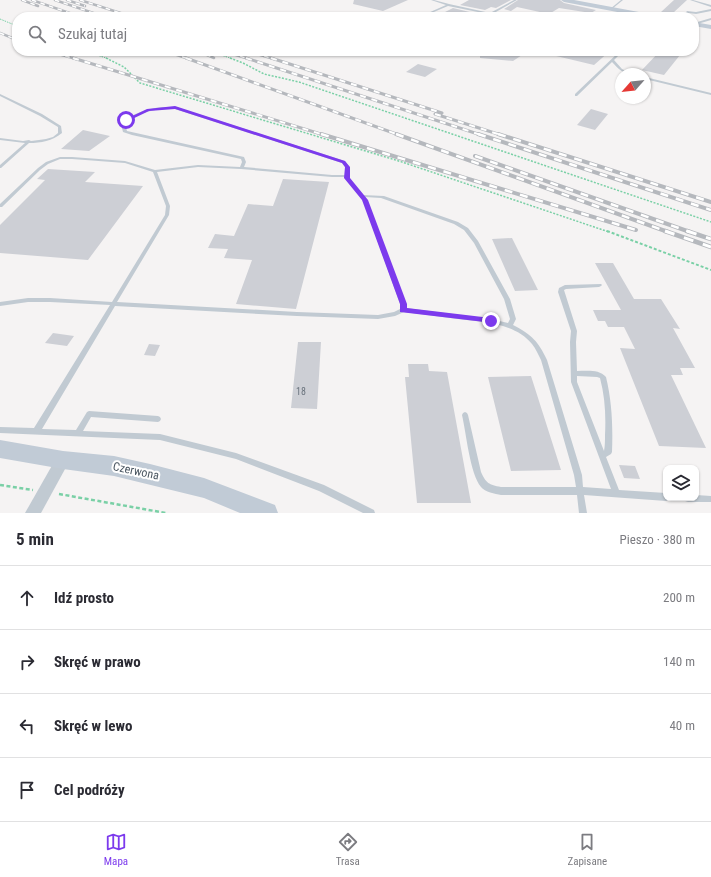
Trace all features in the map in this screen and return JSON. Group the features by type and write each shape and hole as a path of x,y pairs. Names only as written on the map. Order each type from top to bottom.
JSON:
{"main road":[{"path":"564,0 628,12"},
{"path":"699,25 711,27"},
{"name":"Czerwona","path":"0,449 63,460 114,466 150,474 204,488 267,513"}],"street":[{"path":"33,513 63,460"}],"lane":[{"path":"432,0 481,12"},
{"path":"509,0 515,0"},
{"path":"494,12 515,0"},
{"path":"611,9 622,0"},
{"path":"691,0 711,6"},
{"path":"432,12 448,5"},
{"path":"699,12 711,10"},
{"path":"699,21 711,19"},
{"path":"576,95 616,56"},
{"path":"612,60 619,68"},
{"path":"651,79 711,94"},
{"path":"0,95 42,115 60,127 60,133 56,137 47,141 1,140"},
{"path":"241,168 244,162 242,158 132,134 125,132 123,124 126,120 148,110 175,108 344,162 347,167 347,176 350,184 363,196 403,304 403,310"},
{"path":"0,167 29,141"},
{"path":"0,206 39,169 53,160 72,158 126,162 155,171 198,166 347,176"},
{"path":"36,432 167,215 168,206 155,171"},
{"path":"363,196 382,197 456,222 466,229 476,242 507,299 513,319 510,326"},
{"path":"599,285 565,287 561,289 561,292 574,331 574,382 617,494"},
{"path":"0,304 50,300 289,314 378,317 395,314 403,310 491,321 510,326 526,335 538,345 544,360 578,475 583,513"},
{"path":"574,373 598,374 603,377 611,422 608,452 602,456"},
{"path":"78,433 89,414 158,419"},
{"path":"465,415 478,470 483,484 490,489 501,491 581,491 663,497"},
{"path":"0,430 160,437 236,456 321,488 371,513"},
{"path":"699,498 710,499"}],"path":[{"path":"0,19 12,24"},
{"path":"99,56 113,61 129,71 136,81 140,83 402,162 592,225 711,270"},
{"path":"223,56 243,63 264,74 313,87 711,222"},
{"path":"0,485 166,513"}],"building":[{"path":"354,0 408,0 383,11 353,4"},
{"path":"469,0 511,0 496,8 491,7 485,10 460,5"},
{"path":"518,0 560,0 564,3 596,10 593,12 585,12 559,8 552,12 540,12 517,7 511,11 504,9"},
{"path":"674,0 687,0 674,12 661,12"},
{"path":"453,8 470,12 445,12"},
{"path":"480,56 520,56 513,61 480,58"},
{"path":"556,56 604,56 594,65"},
{"path":"655,56 679,56 664,75 651,72 651,68 644,68"},
{"path":"418,64 437,69 425,77 406,72"},
{"path":"591,109 608,114 595,130 577,125"},
{"path":"83,130 110,136 89,151 61,149"},
{"path":"48,169 95,172 85,182 143,186 88,260 0,253 0,225 45,180 37,179"},
{"path":"283,179 329,182 296,309 236,304 252,260 224,258 228,249 208,248 215,234 234,236 248,204 273,206"},
{"path":"512,238 538,290 515,291 492,239"},
{"path":"595,263 613,263 634,299 661,299 680,329 673,328 695,368 680,368 683,375 671,375 706,448 659,446 620,348 635,349 624,327 608,327 605,321 598,321 593,310 621,310"},
{"path":"53,333 74,336 67,346 45,343"},
{"path":"298,342 321,342 317,409 291,408"},
{"path":"149,344 160,345 155,356 144,355"},
{"path":"408,364 428,364 429,371 447,372 471,503 417,503 405,377 409,377"},
{"path":"531,376 561,470 511,471 488,377"},
{"path":"619,465 635,466 640,479 624,478"}],"railway":[{"path":"22,0 38,6"},
{"path":"32,0 67,12"},
{"path":"55,0 90,12"},
{"path":"67,0 85,6"},
{"path":"80,0 117,12"},
{"path":"0,33 12,38"},
{"path":"66,56 76,59"},
{"path":"180,56 186,58"},
{"path":"209,56 214,58"},
{"path":"239,56 249,59"},
{"path":"264,56 274,59"},
{"path":"73,58 324,135"},
{"path":"186,58 399,135"},
{"path":"246,58 481,135"},
{"path":"271,58 442,113"},
{"path":"435,114 501,135"},
{"path":"321,134 636,230"},
{"path":"396,134 668,232"},
{"path":"478,134 711,210"},
{"path":"498,134 711,202"},
{"path":"475,156 690,232"},
{"path":"665,231 711,247"},
{"path":"690,232 711,239"}],"route":[{"path":"126,120 148,110 170,107 344,162 347,167 346,173 350,184 360,192 365,200 403,304 403,310 491,321"}]}
